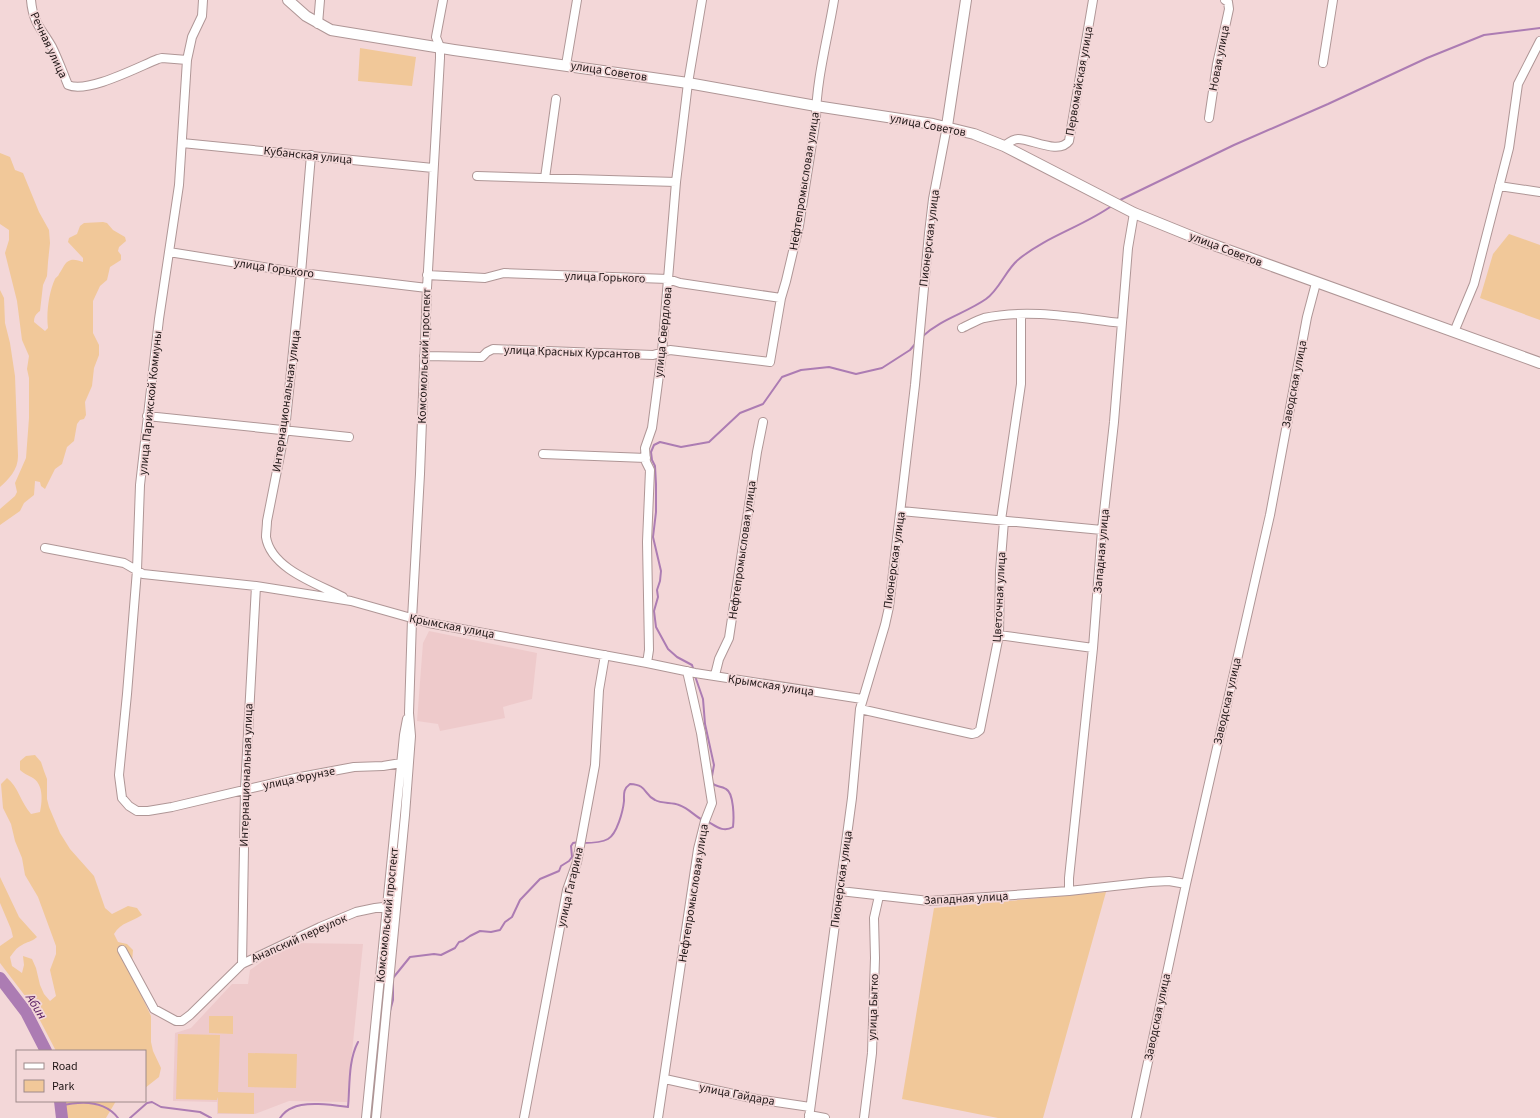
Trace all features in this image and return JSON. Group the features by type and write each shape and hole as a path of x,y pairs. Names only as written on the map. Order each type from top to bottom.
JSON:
{"main road":[{"name":"улица Советов","path":"288,0 306,16 331,30 688,83 816,106 947,126 974,134 1004,146 1134,212 1203,241 1540,363"},
{"name":"Пионерская улица","path":"947,126 966,0"}],"street":[{"name":"Речная улица","path":"30,0 37,25 52,47 68,85 73,88 113,78 158,59 187,60"},
{"name":"улица Парижской Коммуны","path":"129,806 122,798 119,775 137,570 140,486 159,319 179,185 187,60 192,37 202,16 203,0"},
{"path":"318,24 320,0"},
{"path":"566,65 577,0"},
{"name":"улица Свердлова","path":"647,663 649,650 647,542 650,470 646,458 645,448 652,428 662,352 676,182 688,83 702,0"},
{"name":"Нефтепромысловая улица","path":"770,362 781,298 798,226 834,0"},
{"name":"Первомайская улица","path":"1004,146 1017,139 1058,148 1066,145 1069,141 1093,0"},
{"name":"Новая улица","path":"1208,118 1217,64 1229,9 1228,2 1225,0"},
{"path":"1323,63 1333,0"},
{"name":"Комсомольский проспект","path":"366,1118 411,736 409,713 412,619 427,288 440,47 436,36 443,3"},
{"path":"1454,332 1474,284 1509,148 1518,84 1540,41"},
{"path":"545,178 556,99"},
{"name":"Пионерская улица","path":"809,1113 852,798 860,709 885,624 901,511 933,199 947,126"},
{"name":"Кубанская улица","path":"182,143 433,168"},
{"name":"Интернациональная улица","path":"311,155 301,273 284,430 266,536 275,557 289,569 351,601"},
{"path":"477,176 676,182"},
{"path":"1499,186 1540,192"},
{"name":"Западная улица","path":"1069,891 1069,878 1093,648 1102,530 1114,422 1128,248 1134,212"},
{"name":"улица Горького","path":"169,252 301,273 427,288"},
{"name":"улица Горького","path":"428,275 485,278 504,273 668,279 680,283 781,298"},
{"name":"Заводская улица","path":"1136,1118 1186,884 1270,515 1307,317 1316,283"},
{"path":"962,328 983,318 1021,314 1039,314 1121,323"},
{"name":"Цветочная улица","path":"860,709 967,733 976,734 980,730 999,635 1002,520 1021,384 1021,314"},
{"name":"улица Красных Курсантов","path":"424,356 482,357 493,349 653,354 670,350 770,362"},
{"path":"148,416 349,437"},
{"name":"Нефтепромысловая улица","path":"715,676 718,659 729,638 756,452 762,422"},
{"path":"543,454 646,458"},
{"path":"901,511 1102,530"},
{"name":"Крымская улица","path":"45,548 119,562 143,574 256,586 351,601 412,619 695,673 862,699"},
{"name":"Интернациональная улица","path":"242,964 245,790 256,586"},
{"path":"999,635 1093,648"},
{"name":"улица Гагарина","path":"524,1118 567,890 577,862 595,765 599,690 605,655"},
{"name":"Нефтепромысловая улица","path":"658,1118 665,1079 698,848 705,821 712,803 701,733 687,671"},
{"name":"Комсомольский проспект","path":"376,1118 401,763 404,735 409,713"},
{"name":"улица Фрунзе","path":"129,806 137,811 148,811 172,807 295,778 354,767 383,766 401,763"},
{"name":"Западная улица","path":"840,891 928,901 1069,891 1150,882 1169,881 1186,884"},
{"name":"улица Бытко","path":"864,1118 872,1054 875,958 874,918 879,896"},
{"name":"Анапский переулок","path":"122,950 154,1008 176,1021 182,1021 242,964 320,927 356,912 392,906"},
{"name":"улица Гайдара","path":"665,1079 756,1099 825,1118"}],"shaded area":[{"path":"429,631 537,653 532,699 503,707 505,718 440,731 438,724 417,721 423,643"},
{"path":"294,943 363,944 347,1102 289,1101 255,1114 217,1114 217,1102 173,1101 175,1033 191,1028 232,984 248,984 250,970 278,950"}],"green space":[{"path":"360,48 416,57 412,86 358,81"},
{"path":"0,153 10,157 15,170 23,173 39,212 49,230 50,243 47,276 43,285 40,311 34,318 34,322 45,331 48,328 48,303 55,279 65,264 69,261 74,260 83,262 83,258 68,242 69,238 77,234 80,226 84,223 103,222 107,223 113,230 125,237 126,241 119,247 118,251 121,255 121,260 110,267 107,280 100,286 93,301 93,333 99,345 99,355 94,368 92,386 85,402 86,415 84,419 80,420 77,424 74,441 67,447 62,464 55,469 45,489 41,486 40,482 35,481 34,495 24,503 20,511 0,525 0,509 15,496 17,492 15,483 26,458 29,418 29,378 27,369 29,356 22,340 17,301 5,253 9,240 9,230 0,224"},
{"path":"1509,234 1540,245 1540,320 1480,298 1493,254"},
{"path":"0,290 4,298 5,323 10,343 15,376 18,461 15,470 0,487"},
{"path":"35,755 41,762 47,779 47,799 49,807 60,833 70,849 94,876 105,908 112,914 128,906 137,908 142,915 120,927 114,934 118,942 127,944 133,950 131,973 151,1016 151,1042 153,1051 161,1068 159,1077 146,1087 146,1050 55,1050 32,1005 0,963 0,946 13,937 0,903 0,877 19,917 37,937 15,950 10,957 12,966 22,973 24,965 23,956 32,959 44,994 50,1001 56,996 50,970 56,954 56,946 38,897 25,875 22,858 15,841 11,824 3,808 1,784 7,778 14,785 31,814 40,812 42,799 41,789 37,781 20,770 20,761 26,756"},
{"path":"1106,892 1043,1118 998,1118 902,1099 934,908"},
{"path":"209,1016 233,1016 233,1034 209,1033"},
{"path":"178,1034 220,1035 218,1092 254,1093 254,1114 218,1113 218,1097 217,1100 176,1099"},
{"path":"248,1053 297,1054 296,1088 248,1087"},
{"path":"65,1102 115,1102 106,1118 67,1118"}],"waterway":[{"path":"1118,201 1234,145 1328,104 1427,58 1484,35 1540,28"},
{"path":"923,336 938,325 986,299 995,290 1014,263 1030,251 1113,205"},
{"path":"694,671 692,665 677,657 668,649 656,627 654,611 658,597 657,590 661,571 653,537 656,512 656,484 655,466 652,460 651,452 654,445 660,442 681,447 709,442 740,413 763,404 782,377 801,370 829,367 856,374 882,368 910,350 916,343"},
{"path":"695,676 703,699 705,724 714,765 712,776"},
{"path":"707,821 723,829 733,827 731,795 726,789 712,783"},
{"path":"583,843 602,841 611,836 617,827 621,816 625,790 630,784 640,786 651,798 655,800 679,805 703,820"},
{"path":"390,1011 393,1000 393,978 410,957 434,954 441,955 455,948 459,942 480,931 491,932 500,930 505,922 512,917 520,900 540,879 559,871 561,866 569,861 572,857 571,846 573,843 579,842"},
{"name":"Абин","path":"0,978 26,1012 45,1050"},
{"path":"280,1118 288,1110 304,1105 319,1104 348,1107 352,1057 358,1042"},
{"name":"Абин","path":"60,1102 62,1118"},
{"path":"130,1118 147,1103 152,1102 161,1107 200,1112 211,1118"},
{"path":"60,1106 76,1103 91,1103 106,1108 118,1118"}]}
